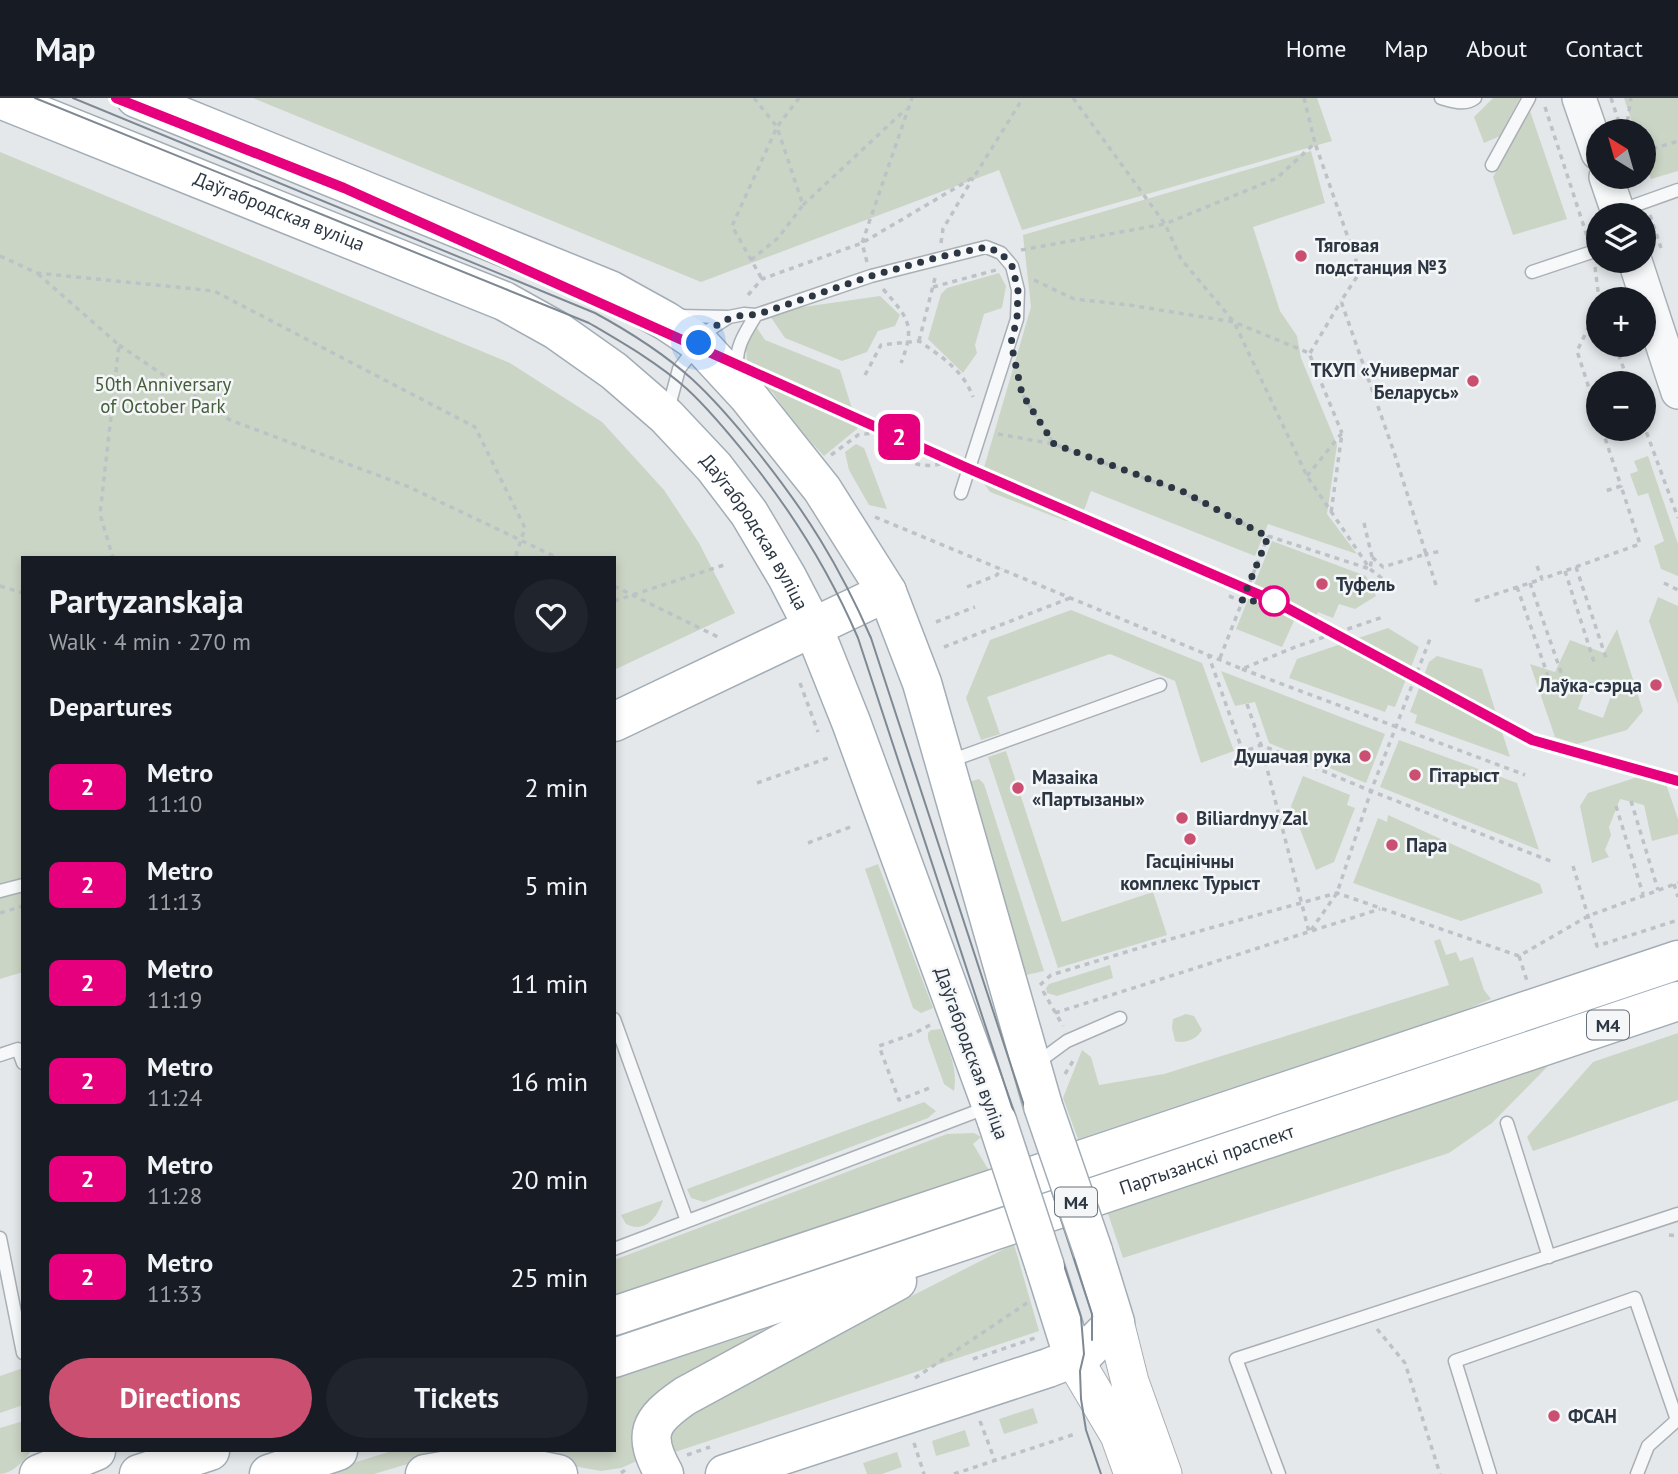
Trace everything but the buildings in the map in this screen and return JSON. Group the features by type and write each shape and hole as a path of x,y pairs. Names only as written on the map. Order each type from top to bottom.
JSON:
{"main road":[{"path":"136,98 610,290 654,315 699,343 770,423 821,489 887,592 922,683 1042,1106 1093,1251 1130,1382 1163,1474"},
{"name":"Даўгабродская вуліца","path":"0,99 504,301 556,330 614,371 666,416 714,467 749,513 813,627 851,722 995,1113 1074,1359"},
{"path":"616,721 887,592"},
{"name":"Партызанскі праспект","path":"616,1315 1678,960"},
{"name":"Партызанскі праспект","path":"616,1357 1678,1001"},
{"path":"995,1113 1031,1068"},
{"path":"664,1474 652,1449 651,1432 663,1411 696,1390 989,1231"},
{"path":"725,1474 1074,1359 1092,1348 1115,1322"},
{"path":"1074,1359 1119,1436 1133,1474"},
{"path":"37,1468 85,1452"},
{"path":"139,1474 207,1452"},
{"path":"269,1474 335,1452"},
{"path":"425,1474 477,1465 524,1467 558,1474"}],"street":[{"path":"1579,98 1586,119"},
{"path":"1652,273 1678,392"}],"lane":[{"path":"1441,98 1470,102 1475,98"},
{"path":"1492,165 1529,98"},
{"path":"1643,203 1678,190"},
{"path":"654,315 756,315 871,276 986,247 1001,253 1012,266 1018,290 1017,319 961,493"},
{"path":"1532,272 1586,254"},
{"path":"756,315 740,340 736,369 762,402 770,423"},
{"path":"666,416 679,369 709,330 729,317"},
{"path":"946,762 1160,685"},
{"path":"0,891 21,886"},
{"path":"1031,1068 1067,1041 1120,1018"},
{"path":"616,1025 687,1221"},
{"path":"0,1055 18,1049 21,1057"},
{"path":"616,1248 995,1113"},
{"path":"1507,1123 1549,1257"},
{"path":"1279,1474 1236,1359 1678,1214"},
{"path":"0,1238 21,1343"},
{"path":"1490,1474 1455,1361 1635,1298 1677,1420 1648,1446 1637,1474"},
{"path":"27,1474 37,1468"}],"path":[{"path":"754,98 777,127 803,205"},
{"path":"762,279 732,226 777,127 799,98"},
{"path":"901,363 910,341 905,314 871,276 862,243 912,98"},
{"path":"748,295 762,279 862,243 974,177 1023,98"},
{"path":"1073,98 1165,224 1181,259 1234,322 1307,477 1370,569 1393,587"},
{"path":"1304,98 1315,143 1360,272 1309,354"},
{"path":"1542,98 1586,225"},
{"path":"1611,98 1619,119"},
{"path":"1626,119 1630,98"},
{"path":"751,260 778,238 803,205 908,107"},
{"path":"1656,148 1678,141"},
{"path":"1001,253 1165,224 1277,178 1315,143"},
{"path":"0,256 37,273 119,345 230,420 409,488 554,556"},
{"path":"933,287 1012,266 1043,286 1074,299 1234,322 1309,354 1342,433 1331,513"},
{"path":"37,273 214,291 475,427 525,528 516,556"},
{"path":"1341,300 1395,454 1436,585"},
{"path":"1586,333 1577,351 1586,379"},
{"path":"865,375 881,345 919,341 961,373 968,382 977,407"},
{"path":"1011,343 1022,394 1054,444"},
{"path":"112,556 100,514 119,345"},
{"path":"981,431 1054,444 1184,492 1268,537 1370,569"},
{"path":"837,464 831,456 858,435 880,432"},
{"path":"1307,477 1342,433"},
{"path":"1475,601 1640,544 1606,441"},
{"path":"1650,441 1678,518"},
{"path":"887,454 917,466 942,465 962,451"},
{"path":"1602,492 1620,486"},
{"path":"1364,523 1372,557 1370,569"},
{"path":"906,528 1242,668 1525,775"},
{"path":"1220,659 1268,537"},
{"path":"1372,557 1383,567 1441,551"},
{"path":"616,600 724,565"},
{"path":"1537,566 1542,579"},
{"path":"1576,567 1607,661"},
{"path":"967,587 997,575 1001,568"},
{"path":"1565,571 1595,665"},
{"path":"1530,583 1562,675"},
{"path":"1664,583 1678,590"},
{"path":"0,586 21,592"},
{"path":"616,587 718,637"},
{"path":"1517,587 1549,679"},
{"path":"1229,596 1242,601"},
{"path":"944,648 1072,598"},
{"path":"936,622 975,607"},
{"path":"1242,668 1383,617"},
{"path":"1309,932 1337,893 1371,791 1430,639"},
{"path":"1208,654 1243,752 1261,745 1553,862"},
{"path":"800,683 818,732"},
{"path":"1247,704 1261,745 1309,932"},
{"path":"757,783 828,758"},
{"path":"1631,801 1658,890"},
{"path":"1616,806 1643,895"},
{"path":"808,844 853,827"},
{"path":"1573,866 1597,946 1678,920"},
{"path":"1062,1026 1040,985 1051,975 1337,893 1519,956 1588,916 1643,895 1676,884 1678,897"},
{"path":"0,913 21,907"},
{"path":"1055,1013 1382,909"},
{"path":"932,1087 899,1100 879,1046 934,1023"},
{"path":"915,1378 1028,1302"},
{"path":"1366,1316 1405,1363 1440,1474"},
{"path":"980,1421 995,1461"},
{"path":"954,1474 1075,1434"},
{"path":"914,1443 925,1474"}],"green space":[{"path":"253,98 1317,98 1332,141 1022,230 999,170 701,282"},
{"path":"1493,98 1520,98 1500,136 1484,143 1474,117"},
{"path":"1624,98 1678,98 1678,171 1656,178 1656,119 1631,119"},
{"path":"1530,111 1567,219 1513,235 1493,177"},
{"path":"1311,151 1325,203 1253,227 1280,311 1297,336 1301,358 1337,445 1327,514 1357,554 1268,524 1255,556 1091,491 1081,514 1066,521 990,492 983,482 983,471 1031,307 1023,235"},
{"name":"50th Anniversary of October Park","path":"0,152 510,363 602,422 664,490 699,543 735,613 616,669 616,556 21,556 21,973 0,979"},
{"path":"999,273 1006,286 1002,308 984,314 975,345 977,353 963,373 928,339 941,294 947,288"},
{"path":"880,296 900,315 895,326 878,331 867,352 842,361 785,338 770,316 789,309"},
{"path":"755,325 765,340 840,370 858,428 824,456 795,425 773,393 752,374 747,363 746,344"},
{"path":"856,444 864,448 887,509 869,505 849,470 845,452"},
{"path":"1648,456 1678,544 1678,576 1661,569 1654,546 1664,541 1648,493 1638,496 1630,474 1638,471 1634,461"},
{"path":"1272,541 1366,576 1376,596 1355,609 1339,604 1333,618 1318,612 1311,628 1294,621 1282,647 1236,629"},
{"path":"1658,597 1678,606 1678,704 1649,621"},
{"path":"1071,610 1202,663 1234,751 1201,763 1175,681 1110,654 987,697 1000,734 981,740 966,698 990,640"},
{"path":"1388,628 1419,647 1395,707 1388,705 1385,712 1289,678 1297,659"},
{"path":"1617,629 1643,711 1627,730 1577,744 1555,737 1530,664 1555,672 1570,640 1604,653","holes":["1587,684 1612,693 1603,718 1578,709"]},
{"path":"1437,656 1482,669 1510,757 1415,723 1417,715 1410,712 1429,662"},
{"path":"1221,671 1385,734 1366,783 1269,743 1255,702 1235,706"},
{"path":"1399,740 1517,783 1539,850 1380,787"},
{"path":"1006,751 1062,922 1153,892 1167,935 1058,968 988,757"},
{"path":"1644,775 1664,778 1678,819 1678,834 1652,841 1644,805 1620,799 1609,827 1611,835 1605,850 1609,857 1592,863 1580,806 1588,793"},
{"path":"1303,776 1350,795 1347,805 1355,808 1334,862 1316,870 1291,806"},
{"path":"979,779 984,784 1044,971 1022,976 968,782"},
{"path":"1388,815 1540,884 1543,893 1461,921 1353,883 1378,818 1387,822"},
{"path":"878,864 933,1008 921,1013 913,1008 865,869"},
{"path":"1440,939 1446,955 1456,952 1460,961 1473,957 1484,990 1491,999 1078,1139 1063,1098 1082,1050 1091,1057 1099,1085 1164,1074 1449,985 1434,941"},
{"path":"1110,965 1113,978 1057,996 1047,993 1049,984"},
{"path":"1186,1014 1194,1016 1202,1030 1190,1040 1175,1041 1173,1019"},
{"path":"941,1029 954,1067 954,1091 944,1084 928,1039 931,1030"},
{"path":"1678,1033 1678,1100 1533,1151 1527,1137 1593,1062"},
{"path":"1550,1064 1492,1123 1449,1153 1123,1258 1107,1211"},
{"path":"924,1102 936,1111 928,1118 704,1202 691,1198 687,1189"},
{"path":"974,1133 981,1137 973,1144 990,1172 616,1298 616,1259 947,1134"},
{"path":"663,1200 650,1222 640,1227 626,1224 621,1215"},
{"path":"1014,1244 1039,1331 669,1454 669,1425 693,1407"},
{"path":"790,1321 639,1460 621,1468 601,1471 506,1454 438,1455 374,1474 317,1474 389,1452 616,1452 616,1378"},
{"path":"21,1369 21,1406 0,1413 0,1376"},
{"path":"1033,1408 1038,1423 1004,1434 999,1419"},
{"path":"21,1422 21,1452 30,1452 14,1469 0,1474 0,1428"},
{"path":"965,1430 970,1446 936,1456 932,1441"},
{"path":"897,1452 902,1467 882,1474 867,1474 863,1463"}],"tram line":[{"path":"35,98 589,323 652,362 687,389 720,423 767,482 797,524 823,568 858,638 1081,1317 1084,1354 1080,1371 1081,1399 1086,1430 1101,1474"},
{"path":"73,98 595,313 670,360 718,405 775,474 806,518 834,563 871,638 1035,1139"},
{"path":"1051,1189 1092,1314 1092,1340"}],"metro line":[{"name":"2","path":"116,98 344,188 965,467 1274,601 1532,740 1678,781"}],"place":[{"name":"Тяговая подстанция №3","path":"1301,256"},
{"name":"ТКУП «Универмаг Беларусь»","path":"1473,381"},
{"name":"Туфель","path":"1322,584"},
{"name":"Лаўка-сэрца","path":"1656,685"},
{"name":"Душачая рука","path":"1365,756"},
{"name":"Гітарыст","path":"1415,775"},
{"name":"Мазаіка «Партызаны»","path":"1018,788"},
{"name":"Biliardnyy Zal","path":"1182,818"},
{"name":"Гасцінічны комплекс Турыст","path":"1190,839"},
{"name":"Пара","path":"1392,845"},
{"name":"ФСАН","path":"1554,1416"}],"route":[{"path":"699,343 709,330 729,317 756,315 871,276 939,257 986,247 1001,253 1012,266 1018,290 1017,319 1011,343 1022,394 1054,444 1184,492 1268,537 1242,601 1274,601"}]}
